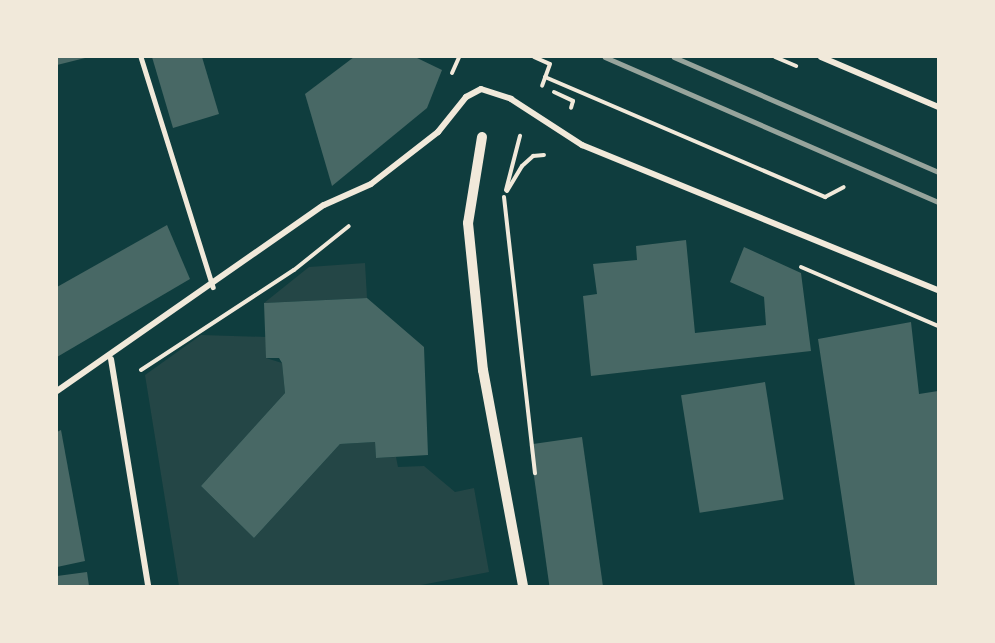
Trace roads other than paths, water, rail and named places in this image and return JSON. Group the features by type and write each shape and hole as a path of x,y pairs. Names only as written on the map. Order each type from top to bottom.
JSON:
{"street":[{"path":"821,57 938,106"},
{"path":"57,391 111,358 213,287 324,205 370,184 438,132 466,97 481,89 511,99 582,145 938,290"},
{"path":"482,137 468,223 483,369 523,586"},
{"path":"111,358 148,586"}],"lane":[{"path":"141,57 213,287"}],"railway":[{"path":"605,57 938,202"},
{"path":"674,57 938,172"}]}
